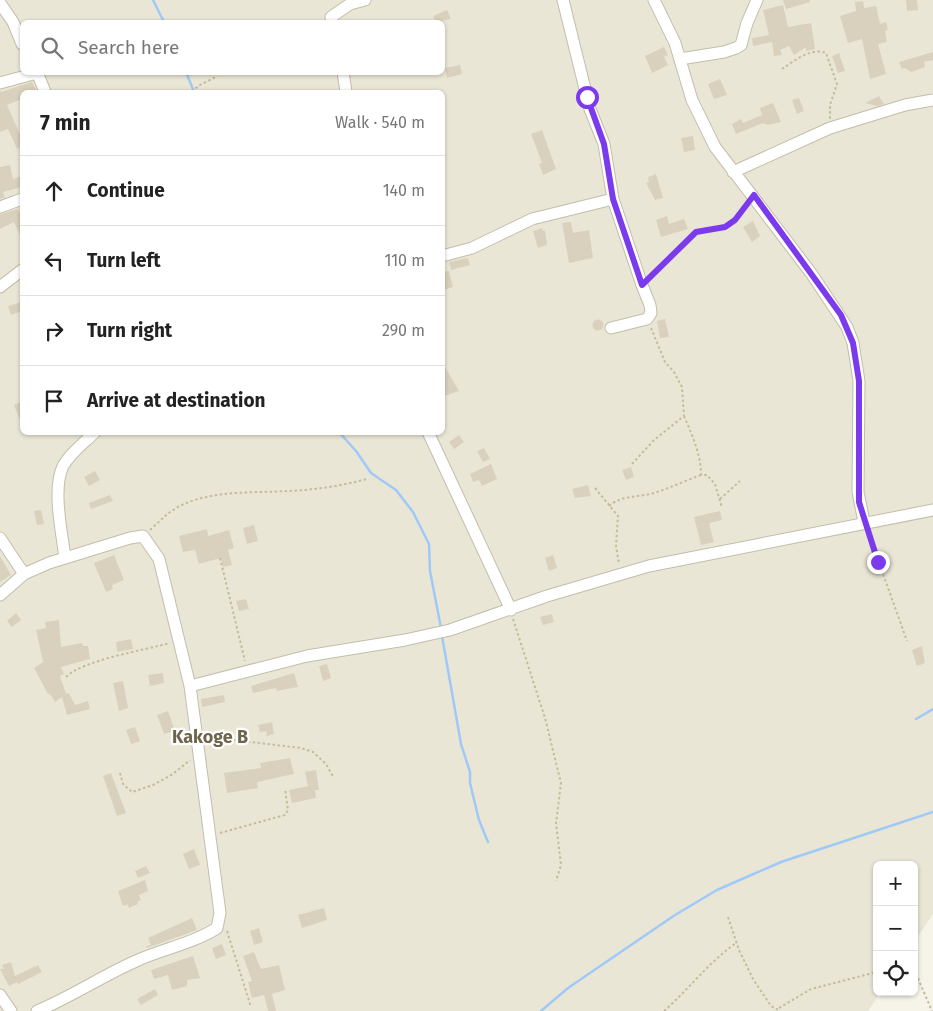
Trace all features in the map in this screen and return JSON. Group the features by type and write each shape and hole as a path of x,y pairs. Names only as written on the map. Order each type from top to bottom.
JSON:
{"street":[{"path":"332,20 331,17 342,9 365,0"},
{"path":"563,0 590,109 604,144 613,199 650,304 651,313 648,318 611,328"},
{"path":"654,0 672,35 692,100 702,124 733,172 754,195 841,315 853,343 859,381 858,492 864,522"},
{"path":"680,59 724,52 741,45 747,23 758,0"},
{"path":"0,3 13,22 20,39"},
{"path":"0,83 30,75"},
{"path":"38,75 44,90"},
{"path":"343,75 346,90"},
{"path":"733,172 830,128 905,105 933,100"},
{"path":"445,255 472,248 532,219 613,199"},
{"path":"0,207 20,200"},
{"path":"0,287 20,272"},
{"path":"65,558 58,492 60,475 72,454 91,435"},
{"path":"429,435 511,610"},
{"path":"190,686 307,656 436,633 622,574 864,522 933,510"},
{"path":"0,595 24,574 65,558 130,538 143,536 159,559 177,641 190,686 220,914 217,928 171,950 134,961 58,1002 37,1011"},
{"path":"0,538 24,574"},
{"path":"0,995 11,1011"}],"path":[{"path":"782,69 806,54 822,51 826,53 837,84 830,105 830,128"},
{"path":"194,90 214,78 215,75"},
{"path":"642,285 696,232 725,227 735,220 754,195"},
{"path":"648,318 665,362 674,372 682,387 684,416 700,457 702,475"},
{"path":"632,464 654,440 684,416"},
{"path":"609,506 616,500 627,496 656,492 702,475 707,475 715,484 722,508"},
{"path":"143,536 166,514 182,505 216,496 321,488 367,479"},
{"path":"720,499 740,480"},
{"path":"595,488 618,516 616,558 622,574"},
{"path":"864,522 907,641"},
{"path":"220,558 248,670"},
{"path":"511,610 545,718 561,783 556,823 561,865 556,881"},
{"path":"66,677 73,670 177,641"},
{"path":"198,745 234,740 301,748 313,752 326,764 334,778"},
{"path":"120,773 123,784 132,792 148,788 173,774 188,761 200,758"},
{"path":"210,836 285,815 288,810 285,789"},
{"path":"728,917 736,943 753,979 771,1006 780,1010 786,1003 811,989 873,973"},
{"path":"227,931 251,1007"},
{"path":"664,1011 688,990 721,953 736,943"},
{"path":"918,978 932,1011"}],"shaded area":[{"path":"0,0 933,0 933,914 918,936 918,861 873,861 873,996 878,996 868,1011 0,1011"}],"building":[{"path":"783,0 810,0 810,2 786,9"},
{"path":"906,0 917,0 918,10 907,11"},
{"path":"863,1 864,8 876,6 880,24 886,22 888,30 885,31 887,42 878,44 886,74 870,79 862,39 848,43 840,16 856,11 855,2"},
{"path":"783,5 788,27 811,23 815,49 806,51 806,47 794,55 789,46 780,50 782,55 774,56 772,42 753,46 752,38 769,35 763,10"},
{"path":"447,10 451,19 435,20 433,16"},
{"path":"664,47 668,55 664,57 668,65 652,73 645,56"},
{"path":"933,52 933,60 924,62 925,67 911,72 905,68 902,69 899,62"},
{"path":"839,53 845,71 838,73 832,56"},
{"path":"460,65 462,74 447,78 445,68"},
{"path":"720,79 727,95 714,99 708,84"},
{"path":"32,82 36,90 20,90 20,100 7,105 20,134 20,147 17,149 8,129 0,132 0,90 1,92"},
{"path":"879,96 884,104 877,106 865,103"},
{"path":"799,98 804,111 797,114 792,100"},
{"path":"773,103 781,122 768,125 763,123 736,134 732,124 741,119 743,123 762,115 760,108"},
{"path":"542,130 556,169 543,175 539,164 542,163 531,134"},
{"path":"693,136 695,150 684,152 681,138"},
{"path":"10,165 13,179 20,177 20,188 3,192 5,197 0,199 0,167"},
{"path":"656,174 663,198 655,200 646,183 649,182 648,177"},
{"path":"18,209 20,214 20,236 14,222 0,229 0,214"},
{"path":"667,216 669,224 684,219 688,229 661,237 656,220"},
{"path":"753,221 760,236 752,242 743,227"},
{"path":"571,222 573,233 589,230 593,258 569,263 562,223"},
{"path":"542,228 543,231 545,230 547,245 538,248 533,231"},
{"path":"468,258 470,265 451,270 449,262"},
{"path":"449,271 453,287 445,290 445,272"},
{"path":"20,303 20,312 11,315 8,306"},
{"path":"665,319 669,337 660,338 657,321"},
{"path":"596,320 600,320 603,325 602,329 596,330 593,327 593,323"},
{"path":"445,367 459,391 445,396"},
{"path":"20,403 20,420 14,405"},
{"path":"459,435 464,442 454,449 449,442"},
{"path":"484,448 490,459 483,462 477,451"},
{"path":"491,464 497,479 482,486 479,480 473,482 470,474"},
{"path":"631,467 634,477 626,480 622,470"},
{"path":"95,471 100,480 89,486 84,477"},
{"path":"588,485 591,496 575,498 572,489"},
{"path":"110,495 113,501 91,509 89,503"},
{"path":"41,510 44,524 37,525 34,511"},
{"path":"720,511 722,520 709,523 714,542 701,545 694,517"},
{"path":"254,525 258,541 247,544 243,528"},
{"path":"207,529 208,536 229,530 234,548 228,550 232,565 223,567 221,558 199,564 195,550 183,552 179,536"},
{"path":"114,555 124,580 112,585 113,589 106,592 94,563"},
{"path":"553,555 557,568 549,571 545,558"},
{"path":"0,556 11,575 0,582"},
{"path":"246,599 249,609 239,611 236,601"},
{"path":"16,613 21,620 12,627 7,621"},
{"path":"552,614 554,622 543,625 540,617"},
{"path":"59,620 61,647 82,643 83,646 88,646 90,659 61,667 64,674 60,676 66,694 69,693 75,705 88,701 90,709 67,715 62,697 55,702 50,694 48,694 34,668 43,662 36,630 46,628 45,622"},
{"path":"131,639 133,649 117,652 116,642"},
{"path":"922,646 925,663 917,666 912,650"},
{"path":"327,664 331,678 323,681 319,666"},
{"path":"163,673 164,683 150,686 148,675"},
{"path":"294,673 298,687 277,691 276,688 253,693 251,686"},
{"path":"123,681 128,708 119,711 113,683"},
{"path":"224,695 225,702 202,707 201,699"},
{"path":"168,711 175,731 164,734 157,715"},
{"path":"272,722 274,734 267,736 266,731 260,732 258,725"},
{"path":"135,727 140,741 131,744 126,730"},
{"path":"290,758 294,774 257,782 258,788 227,793 224,773 261,768 260,763"},
{"path":"316,770 319,790 315,790 316,798 292,803 289,790 308,786 305,772"},
{"path":"111,773 126,813 117,816 103,776"},
{"path":"194,849 200,865 189,869 183,854"},
{"path":"146,866 150,873 138,878 135,871"},
{"path":"145,880 148,891 139,895 141,900 137,902 138,904 129,908 128,904 123,906 118,891"},
{"path":"324,908 327,920 302,928 298,915"},
{"path":"192,918 197,930 147,948 146,946 151,945 148,938"},
{"path":"259,928 263,942 254,945 250,931"},
{"path":"222,944 226,955 216,959 212,948"},
{"path":"254,952 261,969 279,965 285,990 272,994 276,1011 268,1011 264,995 252,998 248,982 252,981 243,956"},
{"path":"193,956 200,978 187,980 187,986 172,990 168,975 154,979 151,970"},
{"path":"11,962 15,976 38,965 42,972 18,984 17,982 9,986 0,969 4,969 2,965"},
{"path":"155,989 158,995 141,1005 137,999"}],"waterway":[{"path":"153,0 163,20"},
{"path":"187,75 193,90"},
{"path":"342,435 356,451 371,473 396,490 413,512 429,544 430,571 441,628"},
{"path":"442,636 461,744 470,772 470,783 479,820 488,842"},
{"path":"916,719 933,709"},
{"path":"541,1011 568,988 675,915 717,890 781,862 933,812"}],"district":[{"name":"Kakoge B","path":"210,737"}],"route":[{"path":"587,97 604,144 613,199 642,285 696,232 725,227 735,220 754,195 841,315 853,343 859,381 859,502 878,562"}]}
